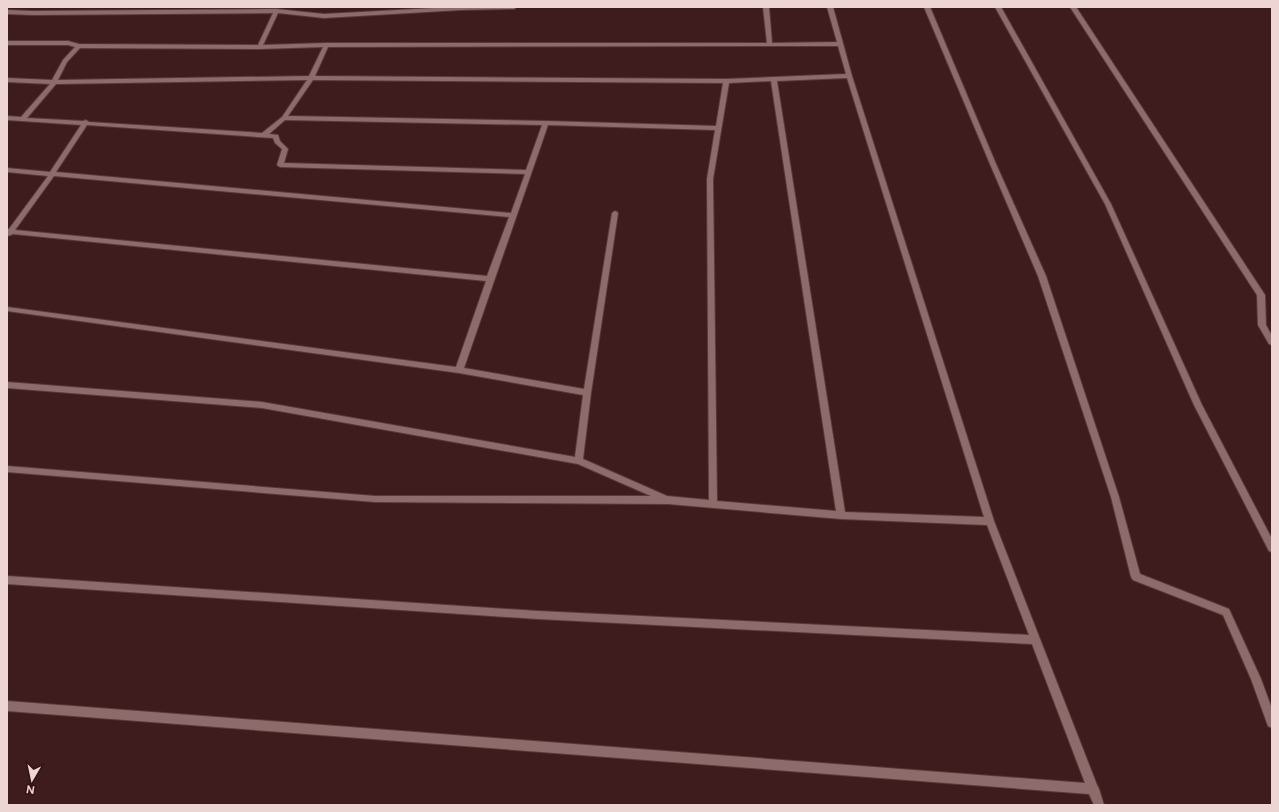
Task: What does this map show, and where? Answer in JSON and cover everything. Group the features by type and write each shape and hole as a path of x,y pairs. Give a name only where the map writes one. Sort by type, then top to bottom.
{"street":[{"path":"7,12 33,14 276,11 324,16 461,8 514,7"},
{"path":"766,7 770,45"},
{"path":"830,7 841,44 848,76 990,521 1099,805"},
{"path":"926,7 1042,276 1114,498 1136,577 1226,612 1256,679 1272,723"},
{"path":"998,7 1108,204 1198,405 1272,548"},
{"path":"1073,7 1261,295 1262,325 1272,342"},
{"path":"260,47 276,11"},
{"path":"7,43 68,43 79,46 260,47 841,44"},
{"path":"23,118 54,82 65,61 79,46"},
{"path":"264,135 284,118 311,78 326,46"},
{"path":"7,80 54,82 311,78 726,81 848,76"},
{"path":"774,79 841,515"},
{"path":"713,503 710,179 726,81"},
{"path":"7,118 86,122 276,136 277,142 284,149 280,165 528,172"},
{"path":"284,118 718,128"},
{"path":"8,233 52,174 86,122"},
{"path":"459,370 546,123"},
{"path":"7,170 514,215"},
{"path":"579,461 587,393 615,213"},
{"path":"8,233 490,279"},
{"path":"7,309 459,370 587,393"},
{"path":"7,385 262,405 579,461 668,500"},
{"path":"7,468 375,499 668,500 841,515 990,521"},
{"path":"7,580 538,615 1036,640"},
{"path":"7,706 1094,789"}]}
